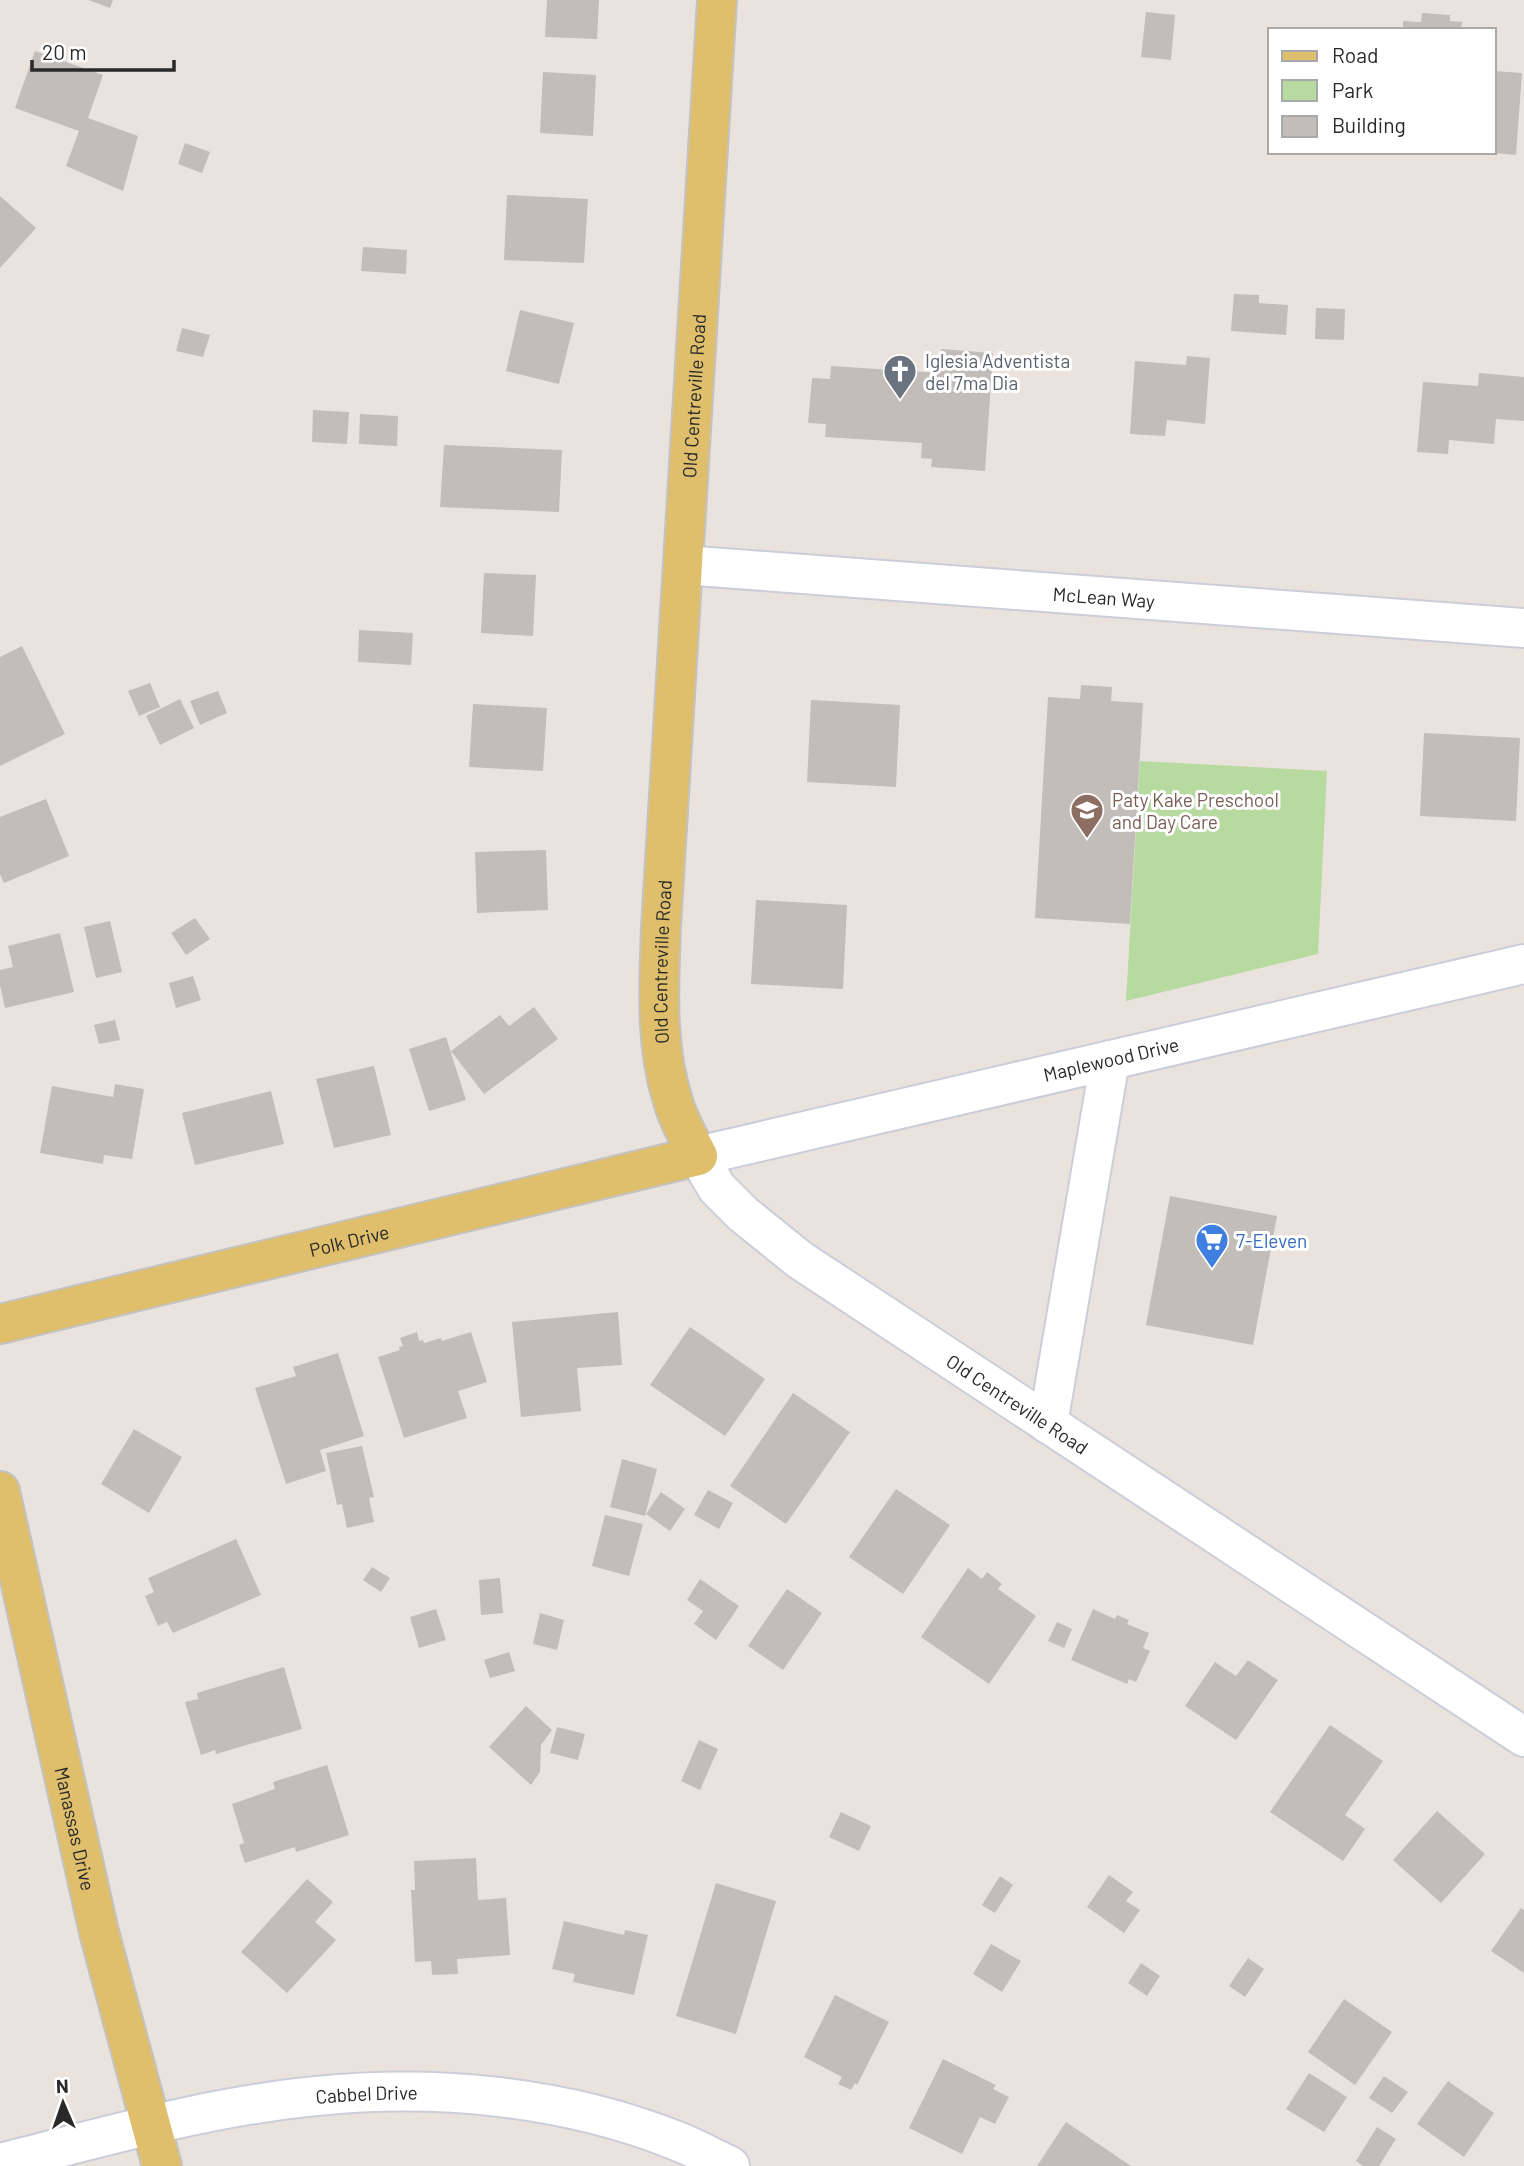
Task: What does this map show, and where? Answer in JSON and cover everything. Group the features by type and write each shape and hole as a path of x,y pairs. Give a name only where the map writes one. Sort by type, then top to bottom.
{"main road":[{"name":"Old Centreville Road","path":"698,1156 673,1103 661,1053 659,996 717,0"},
{"name":"Polk Drive","path":"0,1324 698,1156"},
{"name":"Manassas Drive","path":"0,1491 99,1932 162,2166"}],"street":[{"name":"McLean Way","path":"683,565 1524,628"},
{"name":"Maplewood Drive","path":"698,1156 1524,964"},
{"path":"1048,1424 1110,1060"},
{"name":"Old Centreville Road","path":"698,1156 718,1188 769,1237 800,1260 1524,1737"},
{"name":"Cabbel Drive","path":"0,2163 241,2107 317,2096 401,2092 489,2095 594,2114 677,2141 730,2166"}],"green space":[{"path":"1140,761 1327,771 1318,954 1126,1001"}],"building":[{"path":"88,0 113,0 110,8"},
{"path":"547,0 599,0 597,39 545,37"},
{"path":"1146,12 1175,15 1171,60 1141,57"},
{"path":"1422,13 1450,15 1450,21 1462,22 1461,28 1403,28 1403,21 1421,22"},
{"path":"35,51 103,75 88,118 138,136 123,191 66,166 79,131 15,108"},
{"path":"1496,71 1522,73 1516,155 1496,153"},
{"path":"543,72 596,75 593,136 540,133"},
{"path":"185,143 210,152 202,173 178,164"},
{"path":"507,195 588,199 584,263 504,260"},
{"path":"0,196 36,228 0,268"},
{"path":"363,247 407,250 406,274 361,271"},
{"path":"1234,294 1259,295 1259,303 1288,305 1286,335 1231,331"},
{"path":"1316,308 1345,309 1344,340 1315,339"},
{"path":"520,310 574,323 559,384 506,371"},
{"path":"182,328 210,335 203,357 176,351"},
{"name":"Iglesia Adventista del 7ma Dia","path":"941,349 993,353 985,471 931,467 932,459 921,458 922,443 825,437 826,424 808,423 812,378 830,379 831,366 940,373"},
{"path":"1187,356 1210,358 1205,424 1167,420 1165,436 1130,434 1135,361 1186,365"},
{"path":"1479,373 1524,377 1524,421 1496,419 1494,444 1449,440 1448,454 1417,452 1423,382 1478,386"},
{"path":"313,410 349,412 347,444 312,442"},
{"path":"360,414 398,416 397,446 359,444"},
{"path":"444,445 562,450 559,512 440,507"},
{"path":"484,573 536,575 533,636 481,633"},
{"path":"359,630 413,633 411,665 358,662"},
{"path":"22,646 65,734 0,766 0,657"},
{"path":"150,683 160,707 139,716 128,691"},
{"name":"Paty Kake Preschool and Day Care","path":"1081,685 1112,687 1111,701 1143,703 1130,924 1035,918 1048,697 1080,699"},
{"path":"218,691 227,713 200,725 190,701"},
{"path":"180,699 194,728 160,745 146,716"},
{"path":"811,700 900,705 896,787 807,782"},
{"path":"473,704 547,708 543,771 469,767"},
{"path":"1424,733 1520,738 1516,821 1420,816"},
{"path":"46,799 69,856 4,883 0,874 0,817"},
{"path":"546,850 548,910 477,913 475,852"},
{"path":"756,900 847,905 843,989 751,984"},
{"path":"195,918 210,939 186,955 171,933"},
{"path":"110,921 122,972 96,978 84,927"},
{"path":"60,933 74,992 5,1008 0,970 13,967 8,946"},
{"path":"193,976 201,1000 176,1008 169,983"},
{"path":"534,1007 558,1039 484,1094 451,1051 500,1015 509,1026"},
{"path":"115,1020 120,1040 99,1044 94,1025"},
{"path":"446,1037 466,1100 429,1111 409,1049"},
{"path":"374,1066 391,1135 334,1148 316,1079"},
{"path":"115,1084 144,1089 132,1159 104,1155 103,1164 40,1153 52,1086 113,1097"},
{"path":"271,1091 284,1144 195,1165 182,1113"},
{"name":"7-Eleven","path":"1170,1196 1277,1216 1253,1345 1146,1325"},
{"path":"618,1312 622,1365 577,1368 581,1411 521,1417 512,1322"},
{"path":"690,1327 765,1379 725,1436 650,1385"},
{"path":"417,1332 419,1341 423,1340 424,1343 441,1338 442,1341 471,1332 487,1382 458,1391 467,1418 404,1438 378,1357 400,1350 399,1347 403,1346 400,1338"},
{"path":"338,1353 364,1436 320,1450 326,1471 286,1484 255,1388 296,1376 293,1367"},
{"path":"793,1393 850,1432 786,1524 730,1486"},
{"path":"134,1429 182,1457 149,1513 101,1484"},
{"path":"362,1446 374,1497 369,1498 374,1522 347,1528 342,1504 337,1505 326,1453"},
{"path":"622,1459 657,1469 645,1516 610,1507"},
{"path":"896,1489 950,1525 903,1594 849,1557"},
{"path":"708,1490 733,1503 719,1529 694,1515"},
{"path":"661,1492 685,1509 670,1531 646,1514"},
{"path":"605,1515 643,1524 629,1576 592,1566"},
{"path":"236,1539 261,1595 173,1633 167,1622 158,1626 145,1596 154,1592 148,1578"},
{"path":"372,1567 390,1578 381,1592 363,1580"},
{"path":"968,1568 982,1579 987,1572 1002,1584 998,1589 1036,1616 989,1684 921,1637"},
{"path":"500,1578 503,1613 481,1615 479,1580"},
{"path":"700,1579 739,1606 716,1640 694,1624 703,1611 687,1600"},
{"path":"787,1589 822,1613 783,1670 748,1646"},
{"path":"436,1609 446,1640 419,1648 410,1617"},
{"path":"1093,1609 1115,1619 1117,1615 1129,1620 1127,1624 1149,1633 1143,1648 1150,1651 1136,1682 1129,1679 1127,1684 1071,1660"},
{"path":"540,1613 564,1620 557,1650 533,1644"},
{"path":"1057,1622 1072,1629 1064,1648 1048,1641"},
{"path":"509,1652 515,1671 490,1678 484,1660"},
{"path":"1248,1660 1278,1680 1236,1740 1185,1706 1215,1662 1236,1676"},
{"path":"284,1667 302,1729 216,1754 215,1750 201,1755 185,1702 198,1699 197,1693"},
{"path":"526,1706 552,1730 541,1745 540,1772 531,1785 489,1747"},
{"path":"1330,1725 1383,1761 1345,1815 1365,1829 1343,1861 1270,1812"},
{"path":"557,1727 585,1734 578,1760 550,1753"},
{"path":"699,1740 718,1749 700,1790 681,1781"},
{"path":"327,1765 349,1835 296,1852 295,1847 245,1863 239,1845 244,1843 232,1804 275,1789 273,1782"},
{"path":"1437,1811 1485,1854 1441,1903 1393,1860"},
{"path":"841,1812 871,1826 859,1851 829,1837"},
{"path":"476,1858 478,1900 506,1898 510,1955 457,1959 458,1974 432,1975 431,1961 415,1962 411,1890 415,1890 414,1861"},
{"path":"1109,1875 1133,1892 1126,1901 1140,1910 1124,1933 1087,1907"},
{"path":"1000,1876 1013,1885 995,1913 982,1905"},
{"path":"307,1879 333,1902 315,1922 336,1940 287,1993 241,1952"},
{"path":"716,1883 776,1901 736,2034 676,2016"},
{"path":"1521,1908 1524,1910 1524,1973 1491,1951"},
{"path":"564,1921 624,1935 625,1930 648,1935 634,1995 573,1982 575,1974 552,1969"},
{"path":"991,1944 1021,1961 1002,1992 973,1974"},
{"path":"1248,1958 1264,1969 1245,1997 1229,1986"},
{"path":"1141,1963 1160,1976 1147,1996 1128,1983"},
{"path":"835,1995 889,2022 857,2085 855,2083 851,2090 838,2084 842,2077 804,2057"},
{"path":"1344,1999 1392,2032 1355,2085 1308,2052"},
{"path":"943,2059 996,2085 993,2089 1009,2097 995,2124 980,2117 962,2154 909,2128"},
{"path":"1309,2073 1347,2097 1324,2132 1286,2109"},
{"path":"1384,2076 1408,2092 1392,2113 1369,2098"},
{"path":"1448,2081 1494,2113 1464,2157 1417,2124"},
{"path":"1066,2122 1131,2166 1037,2166"},
{"path":"1377,2127 1396,2139 1379,2166 1363,2166 1356,2161"}],"place":[{"name":"Iglesia Adventista del 7ma Dia","path":"900,401"},
{"name":"Paty Kake Preschool and Day Care","path":"1087,840"},
{"name":"7-Eleven","path":"1212,1270"}]}
